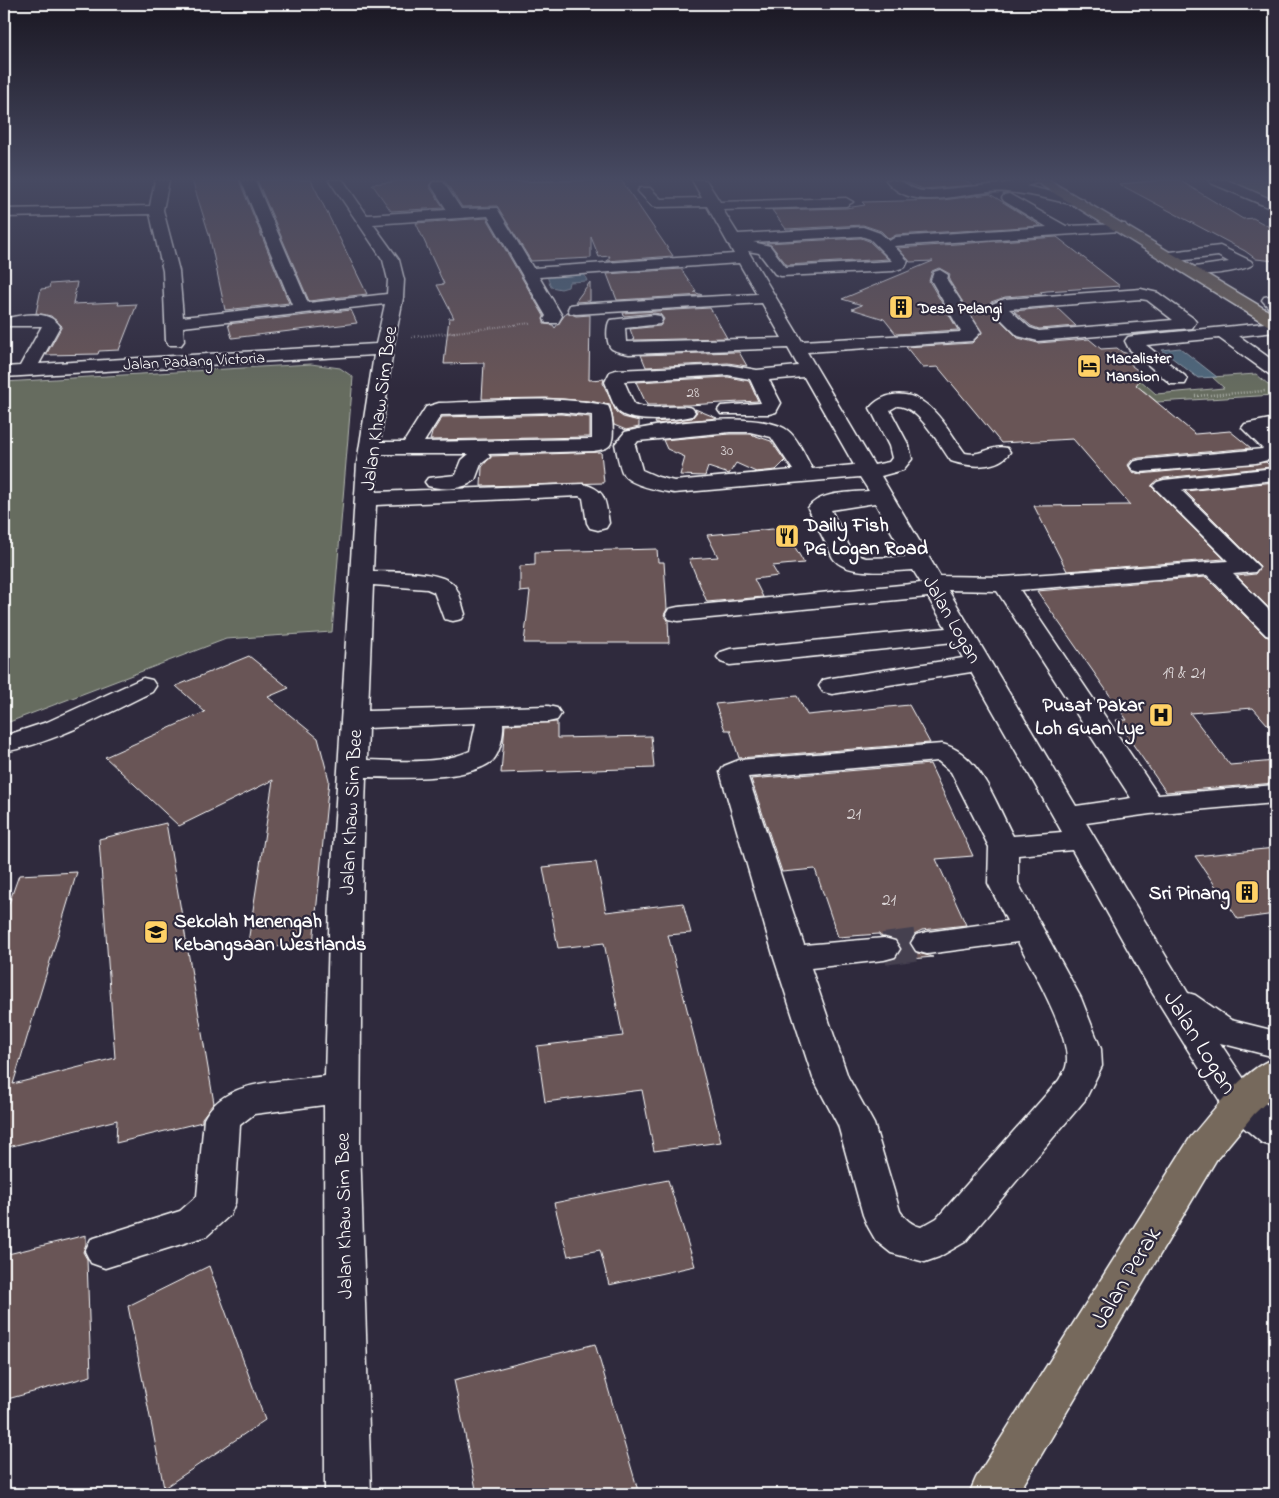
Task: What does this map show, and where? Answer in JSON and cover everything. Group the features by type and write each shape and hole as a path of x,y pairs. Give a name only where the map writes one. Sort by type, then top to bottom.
{"main road":[{"path":"1158,250 1271,316"},
{"name":"Jalan Perak","path":"992,1494 1203,1149 1241,1104 1275,1072"}],"street":[{"path":"166,250 171,271 175,323 175,362"},
{"path":"277,250 302,308"},
{"name":"Jalan Khaw Sim Bee","path":"348,1494 341,1154 346,899 369,448 385,345 395,298 396,280 391,260 384,250"},
{"path":"515,250 554,316 552,319"},
{"path":"528,273 694,262 733,250"},
{"name":"Jalan Logan","path":"740,250 1162,980 1241,1104 1275,1132"},
{"path":"767,250 780,271 789,272 893,266 899,264 900,261 889,250"},
{"path":"1170,257 1224,252 1245,264 1194,271"},
{"path":"1198,253 1224,268"},
{"path":"694,262 711,288"},
{"path":"654,320 616,324 618,345 629,349 795,345 966,336 972,332 940,280 940,275"},
{"path":"576,309 711,288 768,298"},
{"path":"1187,322 1152,296 1141,294 1005,304 998,308 1024,332 1038,336 1271,316"},
{"path":"175,323 395,298"},
{"path":"1271,316 1270,300 1275,300"},
{"path":"1178,380 1134,345 1134,342 1225,334 1271,316"},
{"path":"14,322 42,320 51,326 27,370"},
{"path":"1225,334 1275,370"},
{"name":"Jalan Padang Victoria","path":"4,372 175,362 385,345"},
{"path":"756,374 772,403 769,408 649,414 634,412 626,408 614,382 616,376 627,374 728,370 756,374 810,371"},
{"path":"806,475 779,434 757,426 651,433 632,436 625,444 633,473 651,482 674,486 868,472 896,466 902,459 899,446 880,408 886,403 899,400 922,407 958,457 976,460 991,457 1000,452"},
{"path":"369,448 410,448 594,446 602,442 601,410 561,406 439,409 433,411 410,448"},
{"path":"1140,466 1256,457 1275,450 1252,428 1275,424"},
{"path":"366,491 461,481 468,476 472,460 480,457"},
{"path":"883,496 830,502 819,508 844,558 864,565 930,578 1004,584 1247,567 1164,486 1275,474"},
{"path":"366,491 583,490 592,495 598,523"},
{"path":"1213,568 1275,630"},
{"path":"361,577 432,582 444,588 452,614"},
{"path":"678,614 930,578"},
{"path":"1004,584 1150,805"},
{"path":"730,657 962,634"},
{"path":"832,686 979,663"},
{"path":"4,744 20,741 51,729 143,686"},
{"path":"355,720 548,714"},
{"path":"352,769 454,767 471,762 482,756 490,729 489,715"},
{"path":"942,752 952,757 963,768 1004,847 1003,882 1064,998 1084,1049 1081,1076 1072,1090 951,1230 925,1246 905,1242 890,1229 882,1215 856,1124 831,1078 790,958 734,772 739,769 942,752"},
{"path":"1004,847 1150,805 1275,794"},
{"path":"927,943 1028,929"},
{"path":"790,958 884,949"},
{"name":"Jalan Logan","path":"1162,980 1185,1006 1221,1030 1275,1044"},
{"path":"105,1251 193,1224 216,1203 222,1119 245,1101 342,1088"}],"path":[{"path":"385,345 552,319"},
{"path":"1190,396 1275,390"}],"green space":[{"path":"311,364 340,368 353,377 332,632 226,639 4,724 4,382"},
{"path":"1256,374 1275,390 1275,395 1157,402 1144,391 1127,392 1138,378 1156,394 1224,388 1212,377"}],"water":[{"path":"584,273 587,281 569,282 568,287 561,289 551,287 547,276"},
{"path":"1180,348 1217,377 1198,378 1162,350"}],"building":[{"path":"212,250 267,250 289,303 225,310"},
{"path":"287,250 345,250 367,294 309,301"},
{"path":"428,250 506,250 544,316 544,324 553,325 555,328 567,312 576,316 590,315 589,380 604,379 603,383 616,412 623,417 639,421 639,427 626,430 614,425 610,405 589,401 546,398 482,399 484,363 444,364 449,318 454,318 437,285 444,284"},
{"path":"524,250 591,250 591,258 531,261"},
{"path":"596,250 669,250 673,256 607,261 610,256 599,257"},
{"path":"775,250 878,250 888,259 787,265"},
{"path":"900,250 1074,250 1120,286 1047,291 1040,292 1042,294 1005,297 991,302 989,309 1018,338 1038,343 1089,339 1101,349 1117,348 1122,352 1132,355 1132,366 1144,375 1136,385 1195,434 1230,431 1251,448 1139,458 1132,460 1128,465 1132,472 1140,474 1266,462 1271,467 1164,478 1152,485 1224,559 1067,571 1034,506 1130,505 1073,439 1001,443 938,367 923,368 906,347 972,343 982,333 949,280 950,274 939,268 932,271 929,281 958,330 896,334 884,319 852,309 862,305 842,299 933,261 910,262"},
{"path":"1243,250 1275,250 1275,261 1256,259"},
{"path":"681,269 696,291 694,292 702,295 617,300 607,274"},
{"path":"77,282 73,304 119,302 118,305 137,304 119,350 99,351 98,354 46,355 62,326 51,316 36,313 41,289 49,288 50,284"},
{"path":"590,282 590,301 575,302"},
{"path":"1056,307 1076,326 1039,329 1031,326 1014,311"},
{"path":"710,308 727,338 634,340 630,329 660,326 664,319 660,314 654,313 624,316 623,313"},
{"path":"351,310 357,323 232,338 228,324"},
{"path":"739,352 747,366 728,363 646,367 641,355"},
{"path":"728,377 749,381 758,401 647,405 636,382"},
{"path":"695,409 717,418 656,424 655,422 692,418 697,412"},
{"path":"561,414 590,417 590,437 430,440 442,417"},
{"path":"750,434 771,441 785,461 776,470 756,472 736,463 729,474 708,467 705,476 680,475 685,457 667,449 663,440"},
{"path":"601,452 604,483 481,486 482,467 491,456"},
{"path":"1275,482 1275,614 1237,576 1255,574 1260,566 1185,491"},
{"path":"784,528 804,563 772,566 778,576 754,579 763,597 707,602 689,559 718,557 707,535"},
{"path":"657,549 658,562 664,562 667,609 664,615 668,620 669,643 524,643 530,591 520,592 520,566 535,565 535,552"},
{"path":"1206,577 1265,636 1275,639 1275,733 1253,708 1190,713 1230,765 1275,761 1275,783 1166,792 1116,720 1127,720 1037,591"},
{"path":"249,656 289,688 268,697 318,738 329,780 313,944 247,949 273,780 179,826 105,757 205,712 176,686"},
{"path":"797,696 807,715 909,705 930,743 739,758 730,730 725,730 715,704"},
{"path":"557,722 557,738 651,736 654,768 501,773 505,725"},
{"path":"930,764 973,856 936,859 966,925 922,930 914,934 909,942 914,952 933,957 889,961 897,958 902,950 895,939 880,936 879,934 838,937 815,869 782,872 751,779"},
{"path":"166,823 214,1103 202,1118 202,1122 116,1143 117,1120 4,1148 4,917 19,875 77,872 13,1084 115,1058 99,839"},
{"name":"Sri Pinang","path":"1275,848 1275,914 1238,919 1195,856"},
{"path":"596,862 606,912 683,903 691,933 668,935 721,1142 654,1151 642,1090 545,1102 537,1046 623,1036 604,943 558,948 543,867"},
{"path":"668,1180 695,1266 609,1285 600,1250 568,1256 554,1203"},
{"path":"86,1235 86,1244 83,1252 87,1259 91,1376 4,1400 4,1255"},
{"path":"209,1266 265,1420 164,1488 128,1306"},
{"path":"595,1344 639,1494 477,1494 454,1380"}],"tunnel":[{"path":"884,949 927,943"}],"place":[{"name":"Desa Pelangi","path":"901,307"},
{"name":"Macalister Mansion","path":"1089,366"},
{"name":"Daily Fish PG Logan Road","path":"787,536"},
{"name":"Pusat Pakar Loh Guan Lye","path":"1161,715"},
{"name":"Sri Pinang","path":"1247,892"},
{"name":"Sekolah Menengah Kebangsaan Westlands","path":"156,932"}]}
